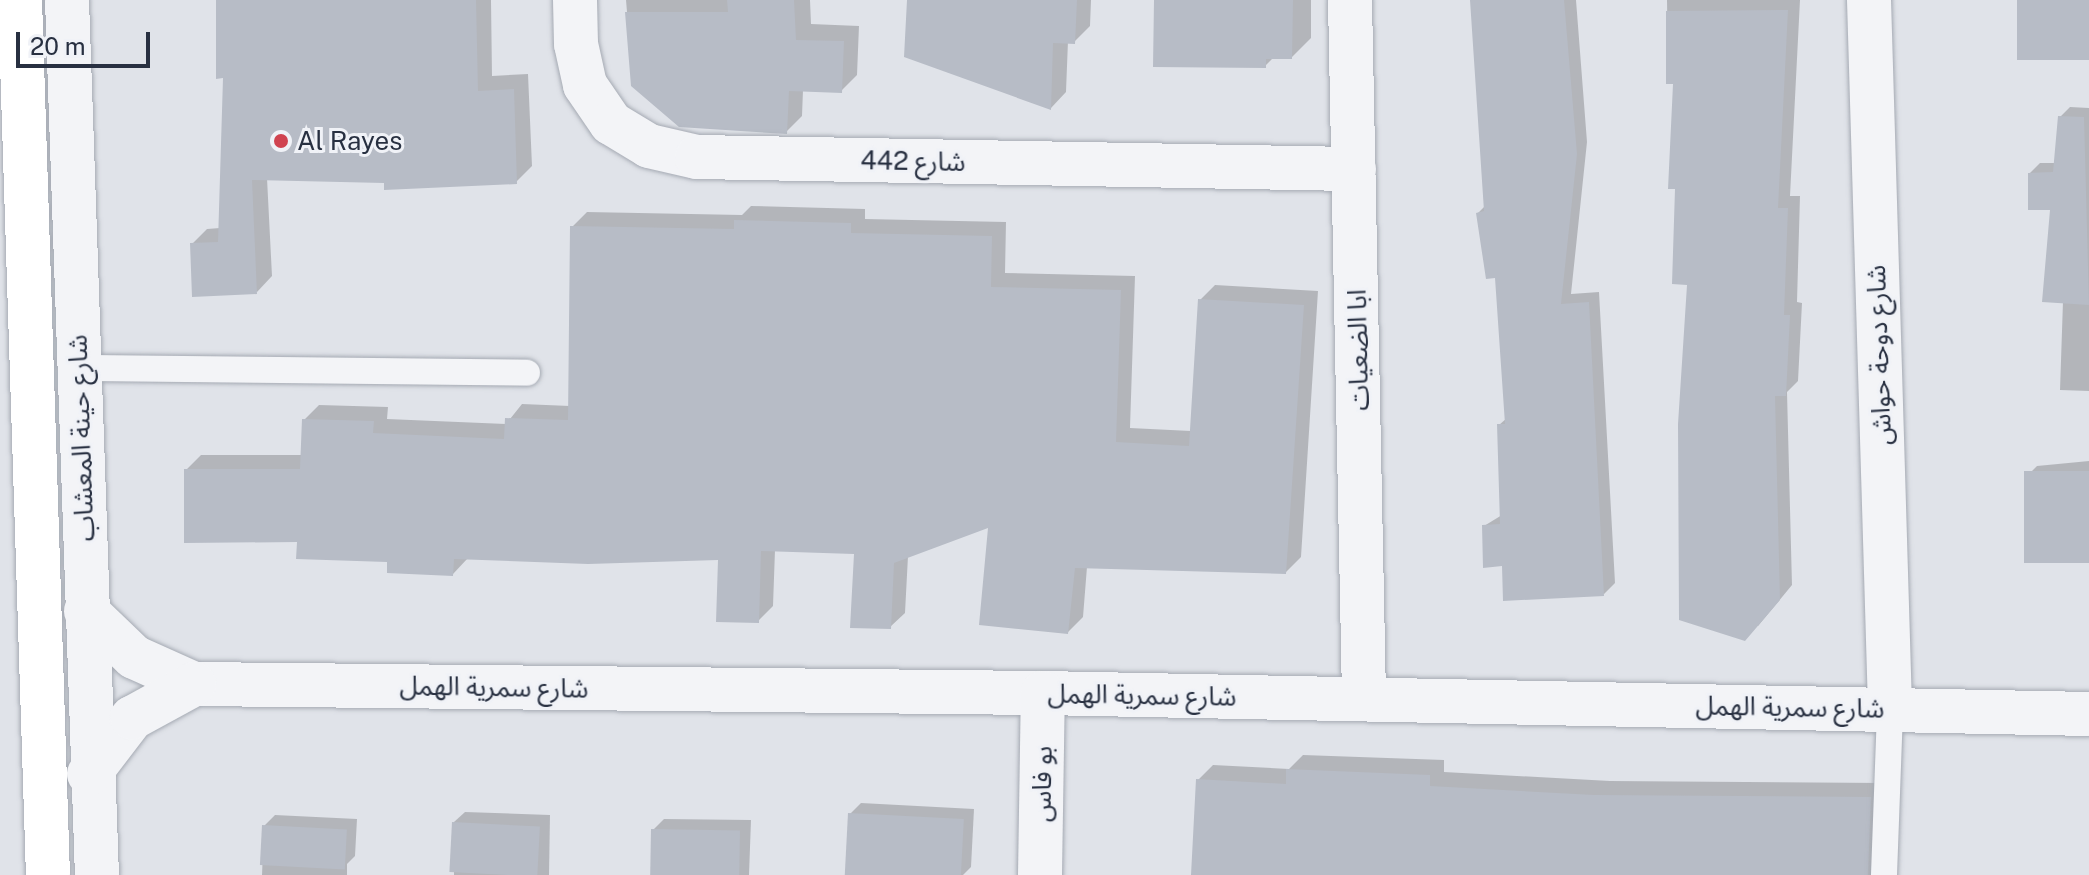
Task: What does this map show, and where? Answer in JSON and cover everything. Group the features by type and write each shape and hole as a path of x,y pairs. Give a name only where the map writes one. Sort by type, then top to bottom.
{"street":[{"name":"شارع حينة المعشاب","path":"20,0 48,875"},
{"name":"شارع حينة المعشاب","path":"67,0 89,774 97,875"},
{"name":"شارع 442","path":"575,0 576,44 585,85 611,123 649,146 697,157 1354,169"},
{"name":"ابا الضعيات","path":"1350,0 1364,699"},
{"name":"شارع دوحة حواش","path":"1869,0 1890,709"},
{"name":"شارع سمرية الهمل","path":"86,611 134,657 194,684 1043,693 2089,714"},
{"name":"شارع سمرية الهمل","path":"89,774 132,718 194,684"},
{"name":"بو فاس","path":"1040,875 1043,693"}],"lane":[{"path":"79,368 527,373"},
{"path":"1884,875 1890,709"}],"building":[{"path":"216,0 476,0 478,91 514,89 517,184 384,190 384,183 252,180 257,294 192,297 190,243 218,242 223,78 216,79"},
{"path":"727,0 794,0 796,40 844,41 842,93 789,91 787,134 679,127 631,86 625,12 728,12"},
{"path":"907,0 1077,0 1075,44 1053,43 1051,110 904,57"},
{"path":"1154,0 1293,0 1292,59 1266,59 1266,68 1153,67"},
{"path":"1470,0 1564,0 1577,154 1561,304 1589,302 1604,596 1503,601 1502,566 1483,568 1482,525 1500,524 1497,424 1505,424 1495,278 1486,279 1476,213 1484,211"},
{"path":"2017,0 2089,0 2089,60 2017,60"},
{"path":"1788,10 1778,208 1788,208 1784,315 1790,315 1786,396 1775,396 1780,600 1745,641 1679,620 1678,424 1687,285 1672,284 1675,189 1668,189 1673,84 1666,84 1666,11"},
{"path":"2058,116 2084,117 2089,305 2042,302 2050,210 2028,210 2028,173 2053,172"},
{"path":"734,220 851,223 851,233 992,236 991,287 1121,290 1116,442 1189,446 1198,299 1304,305 1286,574 1075,568 1068,634 979,625 988,528 894,563 891,629 850,628 854,554 761,551 759,623 716,622 718,560 588,564 454,559 453,576 387,573 387,562 296,559 297,542 184,543 184,469 300,469 302,419 374,421 373,433 504,439 505,418 568,420 570,226 734,229"},
{"path":"2024,471 2089,471 2089,563 2024,563"},
{"path":"1286,769 1430,775 1430,786 1594,795 1871,797 1868,875 1191,875 1196,779 1286,784"},
{"path":"848,813 964,819 961,875 845,875"},
{"path":"452,822 540,827 537,875 449,872"},
{"path":"262,825 347,829 345,869 260,865"},
{"path":"651,829 740,831 739,875 650,875"}],"place":[{"name":"Al Rayes","path":"281,141"}]}
